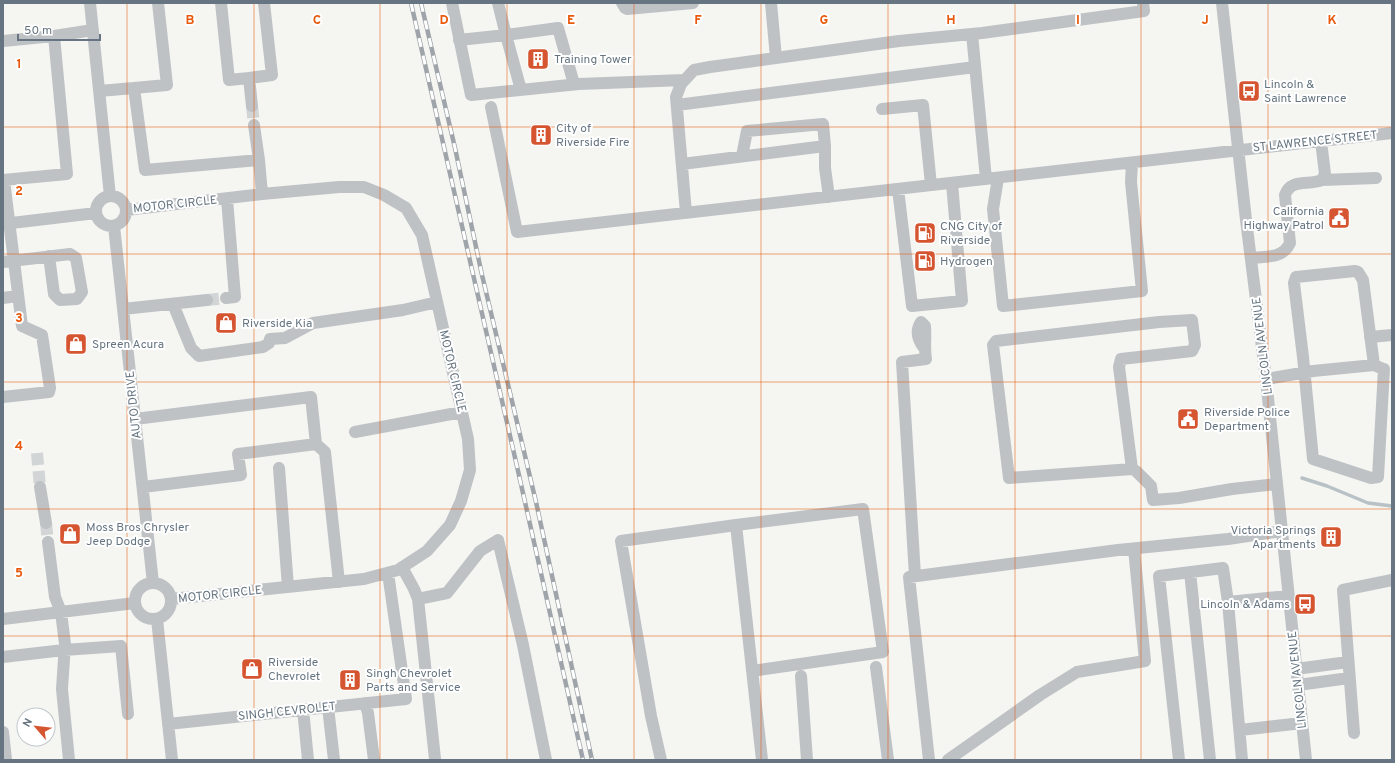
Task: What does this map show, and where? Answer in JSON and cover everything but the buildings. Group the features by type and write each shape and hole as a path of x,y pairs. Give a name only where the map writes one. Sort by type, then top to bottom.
{"street":[{"path":"90,3 110,196"},
{"path":"100,91 167,85 158,3"},
{"path":"221,3 229,80 272,75 264,3"},
{"path":"452,3 471,95 574,84 684,80"},
{"path":"498,3 521,90"},
{"path":"622,3 627,9 693,3"},
{"path":"771,3 776,58"},
{"path":"686,213 676,97 681,84 694,70 899,41 972,34 1144,11 1143,3"},
{"name":"LINCOLN AVENUE","path":"1222,3 1266,379 1306,760"},
{"path":"459,40 558,28 574,84"},
{"path":"3,41 54,36 93,30"},
{"path":"972,34 986,179"},
{"path":"3,397 49,392 50,388 42,335 22,326 17,296 8,261 3,180 67,174 54,36"},
{"path":"677,105 975,67"},
{"path":"249,78 252,106"},
{"path":"134,88 144,170 259,160"},
{"path":"882,109 923,105 931,185"},
{"name":"ST LAWRENCE STREET","path":"491,107 517,232 1132,163 1392,132"},
{"path":"742,156 747,131 823,124 825,168 829,197"},
{"path":"254,125 262,194"},
{"path":"1321,141 1325,174 1322,180"},
{"path":"682,164 825,146"},
{"path":"998,178 993,209 1003,306 1142,292 1131,182 1132,163"},
{"path":"1251,258 1280,254 1286,251 1290,243 1285,195 1287,189 1292,185 1316,183 1322,180 1376,178"},
{"path":"898,189 912,306 919,306 962,301 952,183"},
{"name":"MOTOR CIRCLE","path":"126,210 262,194 364,186 384,195 406,208 422,235 468,439 470,470 461,501 450,524 427,551 402,568 364,579 171,598"},
{"path":"110,196 119,198 123,201 126,210 125,218 122,222 114,226 106,226 102,224 96,213 99,201 102,198 110,196"},
{"path":"226,298 235,297 227,199"},
{"path":"6,224 96,213"},
{"name":"AUTO DRIVE","path":"114,226 153,583"},
{"path":"8,261 49,256"},
{"path":"1355,271 1358,272 1363,280 1370,338 1383,367 1378,477 1372,478 1313,459 1294,283 1296,277 1355,271"},
{"path":"3,298 17,296"},
{"path":"123,309 207,300"},
{"path":"173,304 191,348 199,356 263,347 269,343 270,339 285,338 313,323 403,310 437,302"},
{"path":"915,576 902,362 926,359 924,348 926,341 925,326 921,322 919,306"},
{"path":"1132,469 1119,367 1121,359 1192,351 1194,345 1192,320 1151,323 996,341 993,346 1009,478 1132,469 1151,486 1153,500 1179,498 1232,488 1277,484"},
{"path":"1370,338 1392,335"},
{"path":"1266,379 1304,373 1383,367"},
{"path":"135,419 311,398 316,444 325,452 339,582"},
{"path":"355,432 462,412"},
{"path":"143,487 241,475 238,454 316,444"},
{"path":"279,468 288,587"},
{"path":"40,487 46,523"},
{"path":"661,760 651,716 621,541 864,509 882,652 752,671"},
{"path":"736,525 762,760"},
{"path":"929,760 909,577 1228,539 1282,531"},
{"path":"418,599 447,593 480,551 498,540 523,645 546,760"},
{"path":"48,542 55,597 62,612 64,650 62,689 69,760"},
{"path":"948,760 1040,695 1077,672 1145,661 1134,549"},
{"path":"402,568 418,599 435,760"},
{"path":"1179,760 1158,576 1223,568 1228,602 1242,760"},
{"path":"1190,572 1210,760"},
{"name":"SINGH CEVROLET","path":"168,724 406,699 388,573"},
{"path":"1354,732 1343,590 1392,580"},
{"path":"153,583 167,589 171,598 170,610 162,617 157,619 150,619 140,614 136,608 135,603 138,592 142,587 153,583"},
{"path":"1228,602 1288,596"},
{"path":"3,619 135,603"},
{"path":"157,619 172,760"},
{"path":"3,657 64,650 121,646 128,714"},
{"path":"1296,669 1348,662"},
{"path":"876,667 888,760"},
{"path":"801,676 807,760"},
{"path":"1298,685 1349,678"},
{"path":"365,703 368,712 374,760"},
{"path":"328,706 334,760"},
{"path":"303,709 308,760"},
{"path":"1240,730 1302,723"},
{"path":"3,732 6,760"}],"waterway":[{"path":"1302,478 1327,486 1368,503 1392,506"}],"tunnel":[{"path":"252,106 254,125"},
{"path":"207,300 226,298"},
{"path":"37,453 40,487"},
{"path":"46,523 48,542"}],"railway":[{"path":"411,3 583,760"},
{"path":"421,3 455,148 482,275 536,502 592,760"}],"place":[{"name":"Training Tower","path":"538,59"},
{"name":"Lincoln & Saint Lawrence","path":"1249,91"},
{"name":"City of Riverside Fire","path":"541,135"},
{"name":"California Highway Patrol","path":"1339,218"},
{"name":"CNG City of Riverside","path":"925,233"},
{"name":"Hydrogen","path":"925,261"},
{"name":"Riverside Kia","path":"226,323"},
{"name":"Spreen Acura","path":"76,344"},
{"name":"Riverside Police Department","path":"1188,419"},
{"name":"Moss Bros Chrysler Jeep Dodge","path":"70,534"},
{"name":"Victoria Springs Apartments","path":"1331,537"},
{"name":"Lincoln & Adams","path":"1305,604"},
{"name":"Riverside Chevrolet","path":"252,669"},
{"name":"Singh Chevrolet Parts and Service","path":"350,680"}]}
